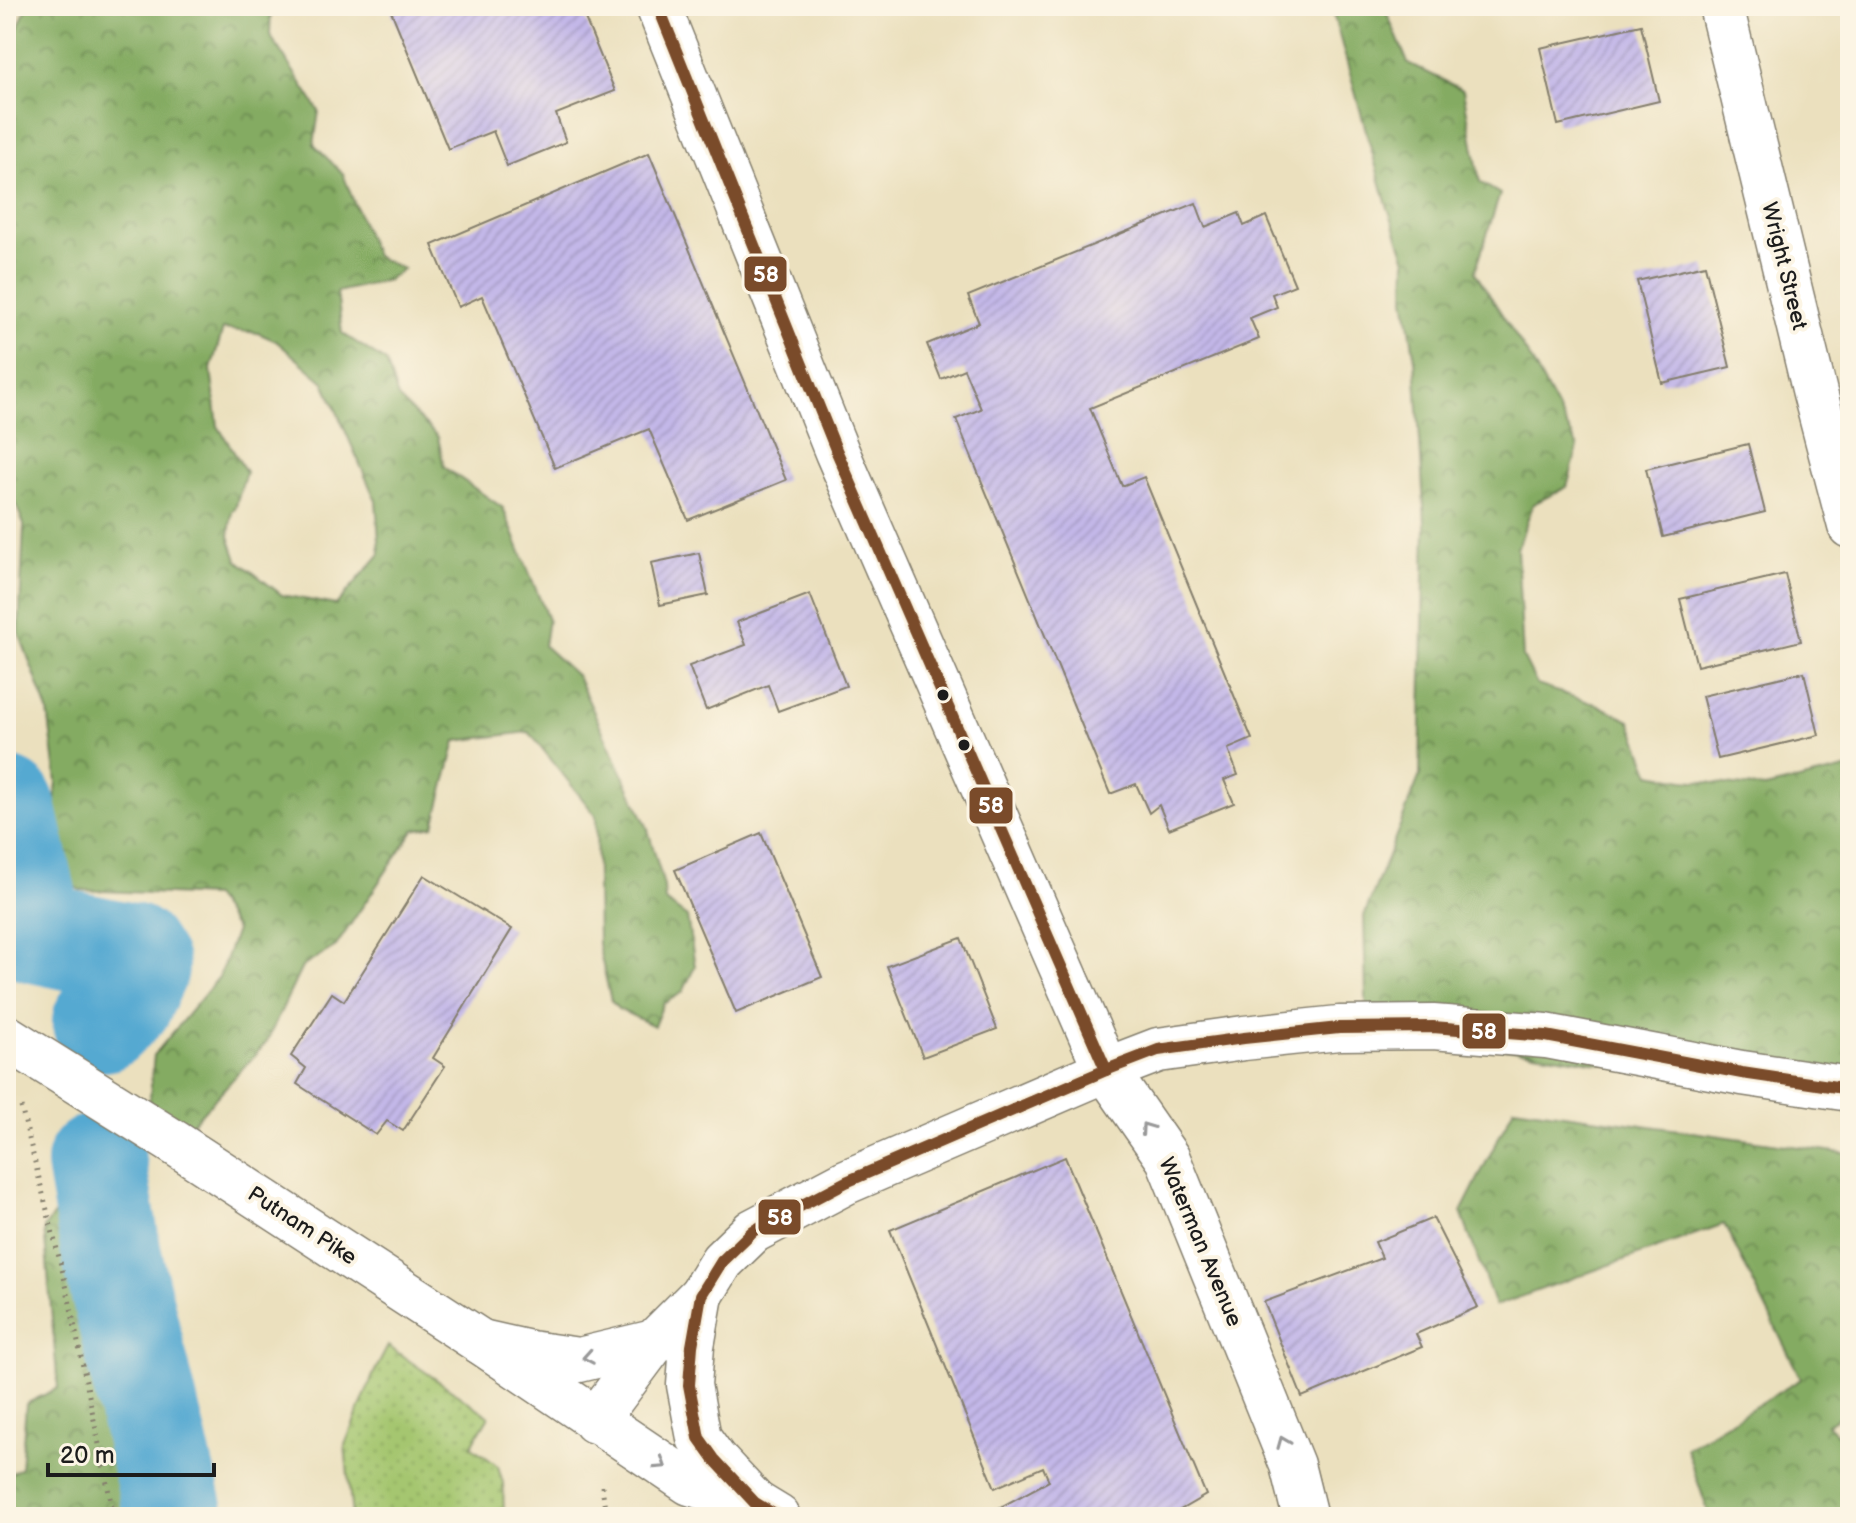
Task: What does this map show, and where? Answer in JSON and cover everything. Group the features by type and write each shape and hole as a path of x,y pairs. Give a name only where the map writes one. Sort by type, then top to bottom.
{"main road":[{"name":"Waterman Avenue","path":"658,6 837,452 1106,1070 1168,1159 1292,1465 1305,1517"},
{"name":"Wright Street","path":"1721,6 1833,388 1850,526"},
{"path":"595,1421 654,1342 701,1295 722,1261 753,1231 846,1182 1158,1050 1339,1028 1433,1027 1546,1036 1742,1073 1850,1089"},
{"name":"Putnam Pike","path":"6,1037 481,1342 690,1483 767,1510"},
{"path":"701,1295 689,1385 699,1438 714,1459 767,1510"},
{"path":"481,1342 579,1360 654,1342"}],"path":[{"path":"17,1093 67,1289 114,1517"},
{"path":"593,1476 602,1487 606,1517"}],"green space":[{"path":"27,6 271,6 270,35 319,111 314,145 343,174 375,256 403,269 388,280 337,292 342,333 386,362 398,398 438,437 444,467 503,508 548,619 544,646 577,676 647,826 664,886 665,901 687,917 695,966 683,992 663,1004 654,1026 618,1009 611,1001 598,944 596,816 529,732 456,741 434,826 414,830 336,946 302,967 266,1043 179,1138 148,1116 154,1055 219,977 236,930 213,896 80,890 47,870 57,782 48,711 19,633 24,525 6,479 6,57","holes":["223,329 258,333 276,341 324,382 376,501 380,554 336,605 282,595 237,560 229,536 232,511 246,472 218,426 211,369"]},
{"path":"1331,6 1384,6 1408,63 1463,90 1480,182 1500,194 1475,272 1533,363 1578,447 1567,487 1533,504 1517,549 1523,657 1537,685 1598,705 1630,721 1651,774 1765,788 1850,768 1850,1102 1477,1044 1367,1036 1364,916 1420,775 1425,524 1415,360 1405,298 1406,260 1386,202"},
{"path":"1514,1107 1850,1154 1850,1411 1827,1424 1850,1446 1850,1517 1710,1517 1686,1448 1801,1379 1724,1224 1495,1306 1461,1212"},
{"path":"100,1157 117,1292 131,1356 156,1517 14,1517 6,1497 6,1476 21,1468 26,1404 58,1388 44,1228"},
{"path":"388,1346 489,1416 471,1446 498,1466 503,1483 504,1517 352,1517 345,1445"}],"building":[{"path":"389,6 580,6 615,91 556,114 566,142 507,166 493,131 448,149"},
{"path":"1641,25 1659,101 1558,125 1540,48"},
{"path":"649,153 786,480 688,520 649,429 555,468 482,296 458,307 432,245"},
{"path":"1196,203 1205,227 1239,213 1244,226 1266,216 1295,285 1272,294 1277,307 1250,318 1259,339 1090,408 1122,486 1144,477 1252,739 1228,749 1238,775 1224,780 1234,803 1169,829 1159,805 1149,813 1136,784 1110,794 956,419 981,409 964,369 941,379 927,344 979,323 968,296"},
{"path":"1705,265 1730,367 1662,383 1637,281"},
{"path":"1748,444 1765,512 1663,537 1646,469"},
{"path":"699,553 708,595 660,605 651,563"},
{"path":"1785,574 1801,641 1697,666 1680,599"},
{"path":"810,594 846,686 778,711 768,685 706,710 689,666 746,645 737,622"},
{"path":"1804,672 1819,735 1718,759 1702,696"},
{"path":"761,833 822,977 736,1013 675,870"},
{"path":"424,875 512,929 433,1058 445,1066 403,1131 387,1121 376,1135 297,1084 306,1068 291,1056 332,993 344,1001"},
{"path":"961,938 997,1029 923,1057 887,966"},
{"path":"1065,1157 1206,1495 1168,1517 982,1517 1049,1481 1043,1467 995,1488 890,1230"},
{"path":"1433,1218 1478,1307 1416,1334 1422,1347 1302,1397 1264,1302 1382,1258 1375,1242"}],"waterway":[{"path":"6,807 35,933 130,953 139,967 124,1000 102,1022"},
{"path":"96,1163 112,1256 175,1517"}],"transit line":[{"name":"58","path":"658,6 837,452 1106,1070"},
{"name":"58","path":"778,1517 755,1503 699,1438 689,1385 692,1346 701,1295 722,1261 753,1231 846,1182 1106,1070 1158,1050 1244,1038 1339,1028 1433,1027 1546,1036 1742,1073 1850,1089"}]}
